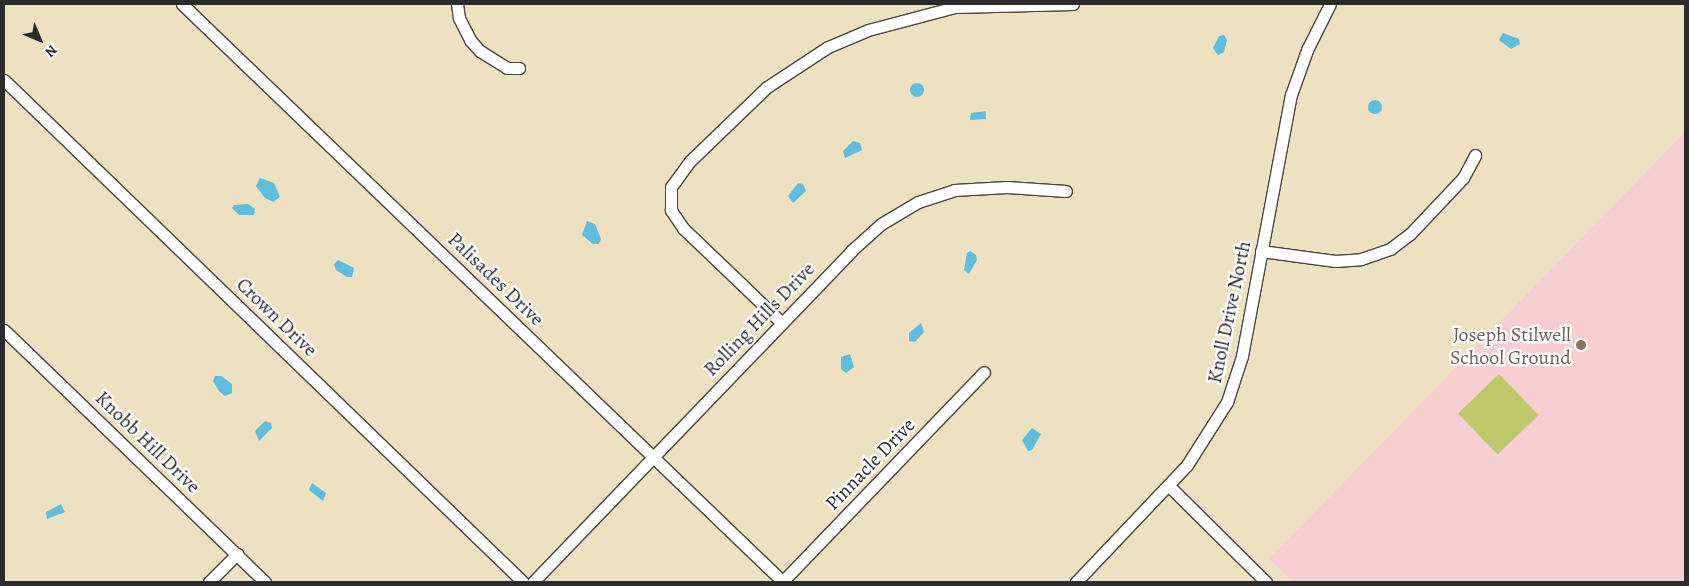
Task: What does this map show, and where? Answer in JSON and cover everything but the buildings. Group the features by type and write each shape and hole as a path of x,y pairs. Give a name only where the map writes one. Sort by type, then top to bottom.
{"street":[{"path":"457,4 459,18 480,51 507,68 520,68"},
{"path":"782,323 683,228 672,210 671,186 690,161 767,87 828,47 868,30 955,7 1073,4"},
{"name":"Knoll Drive North","path":"1076,582 1168,485 1207,437 1227,402 1242,356 1291,95 1330,4"},
{"name":"Palisades Drive","path":"188,6 783,582"},
{"name":"Crown Drive","path":"4,80 523,582"},
{"path":"1261,251 1335,261 1361,260 1390,249 1410,234 1463,178 1476,155"},
{"name":"Rolling Hills Drive","path":"533,582 782,323 881,224 918,202 954,190 984,187 1066,191"},
{"name":"Knobb Hill Drive","path":"4,330 265,582"},
{"name":"Pinnacle Drive","path":"783,582 984,372"},
{"path":"1168,485 1266,582"},
{"path":"209,582 237,554"}],"shaded area":[{"name":"Joseph Stilwell School Ground","path":"1685,132 1685,582 1293,582 1269,559"}],"green space":[{"path":"1499,374 1539,415 1498,455 1458,414"}],"water":[{"path":"1503,33 1519,39 1520,44 1511,49 1499,40"},
{"path":"1224,35 1227,40 1224,52 1218,55 1213,48 1219,36"},
{"path":"914,83 920,83 924,90 920,97 914,97 910,93 910,87"},
{"path":"1372,100 1378,100 1382,107 1378,114 1372,114 1368,110 1368,104"},
{"path":"986,111 986,119 970,120 971,113"},
{"path":"853,141 860,143 862,150 845,158 843,151"},
{"path":"260,178 274,183 280,197 273,202 265,198 256,186"},
{"path":"798,183 803,184 806,191 793,203 788,196"},
{"path":"248,204 255,209 254,215 239,215 232,208 234,205"},
{"path":"587,221 595,224 601,239 599,244 593,244 582,235"},
{"path":"970,251 976,255 977,260 969,274 964,270 967,253"},
{"path":"338,260 354,268 352,277 347,277 336,270 334,264"},
{"path":"921,323 924,332 915,342 909,341 909,333"},
{"path":"850,354 854,367 846,373 841,369 841,357"},
{"path":"215,376 221,376 232,384 232,393 225,396 219,391 213,381"},
{"path":"265,421 271,423 272,428 259,441 255,431"},
{"path":"1032,428 1041,434 1032,450 1028,451 1022,440"},
{"path":"312,483 326,493 323,501 309,490"},
{"path":"61,504 65,512 47,519 46,512"}],"place":[{"name":"Joseph Stilwell School Ground","path":"1581,345"}]}
